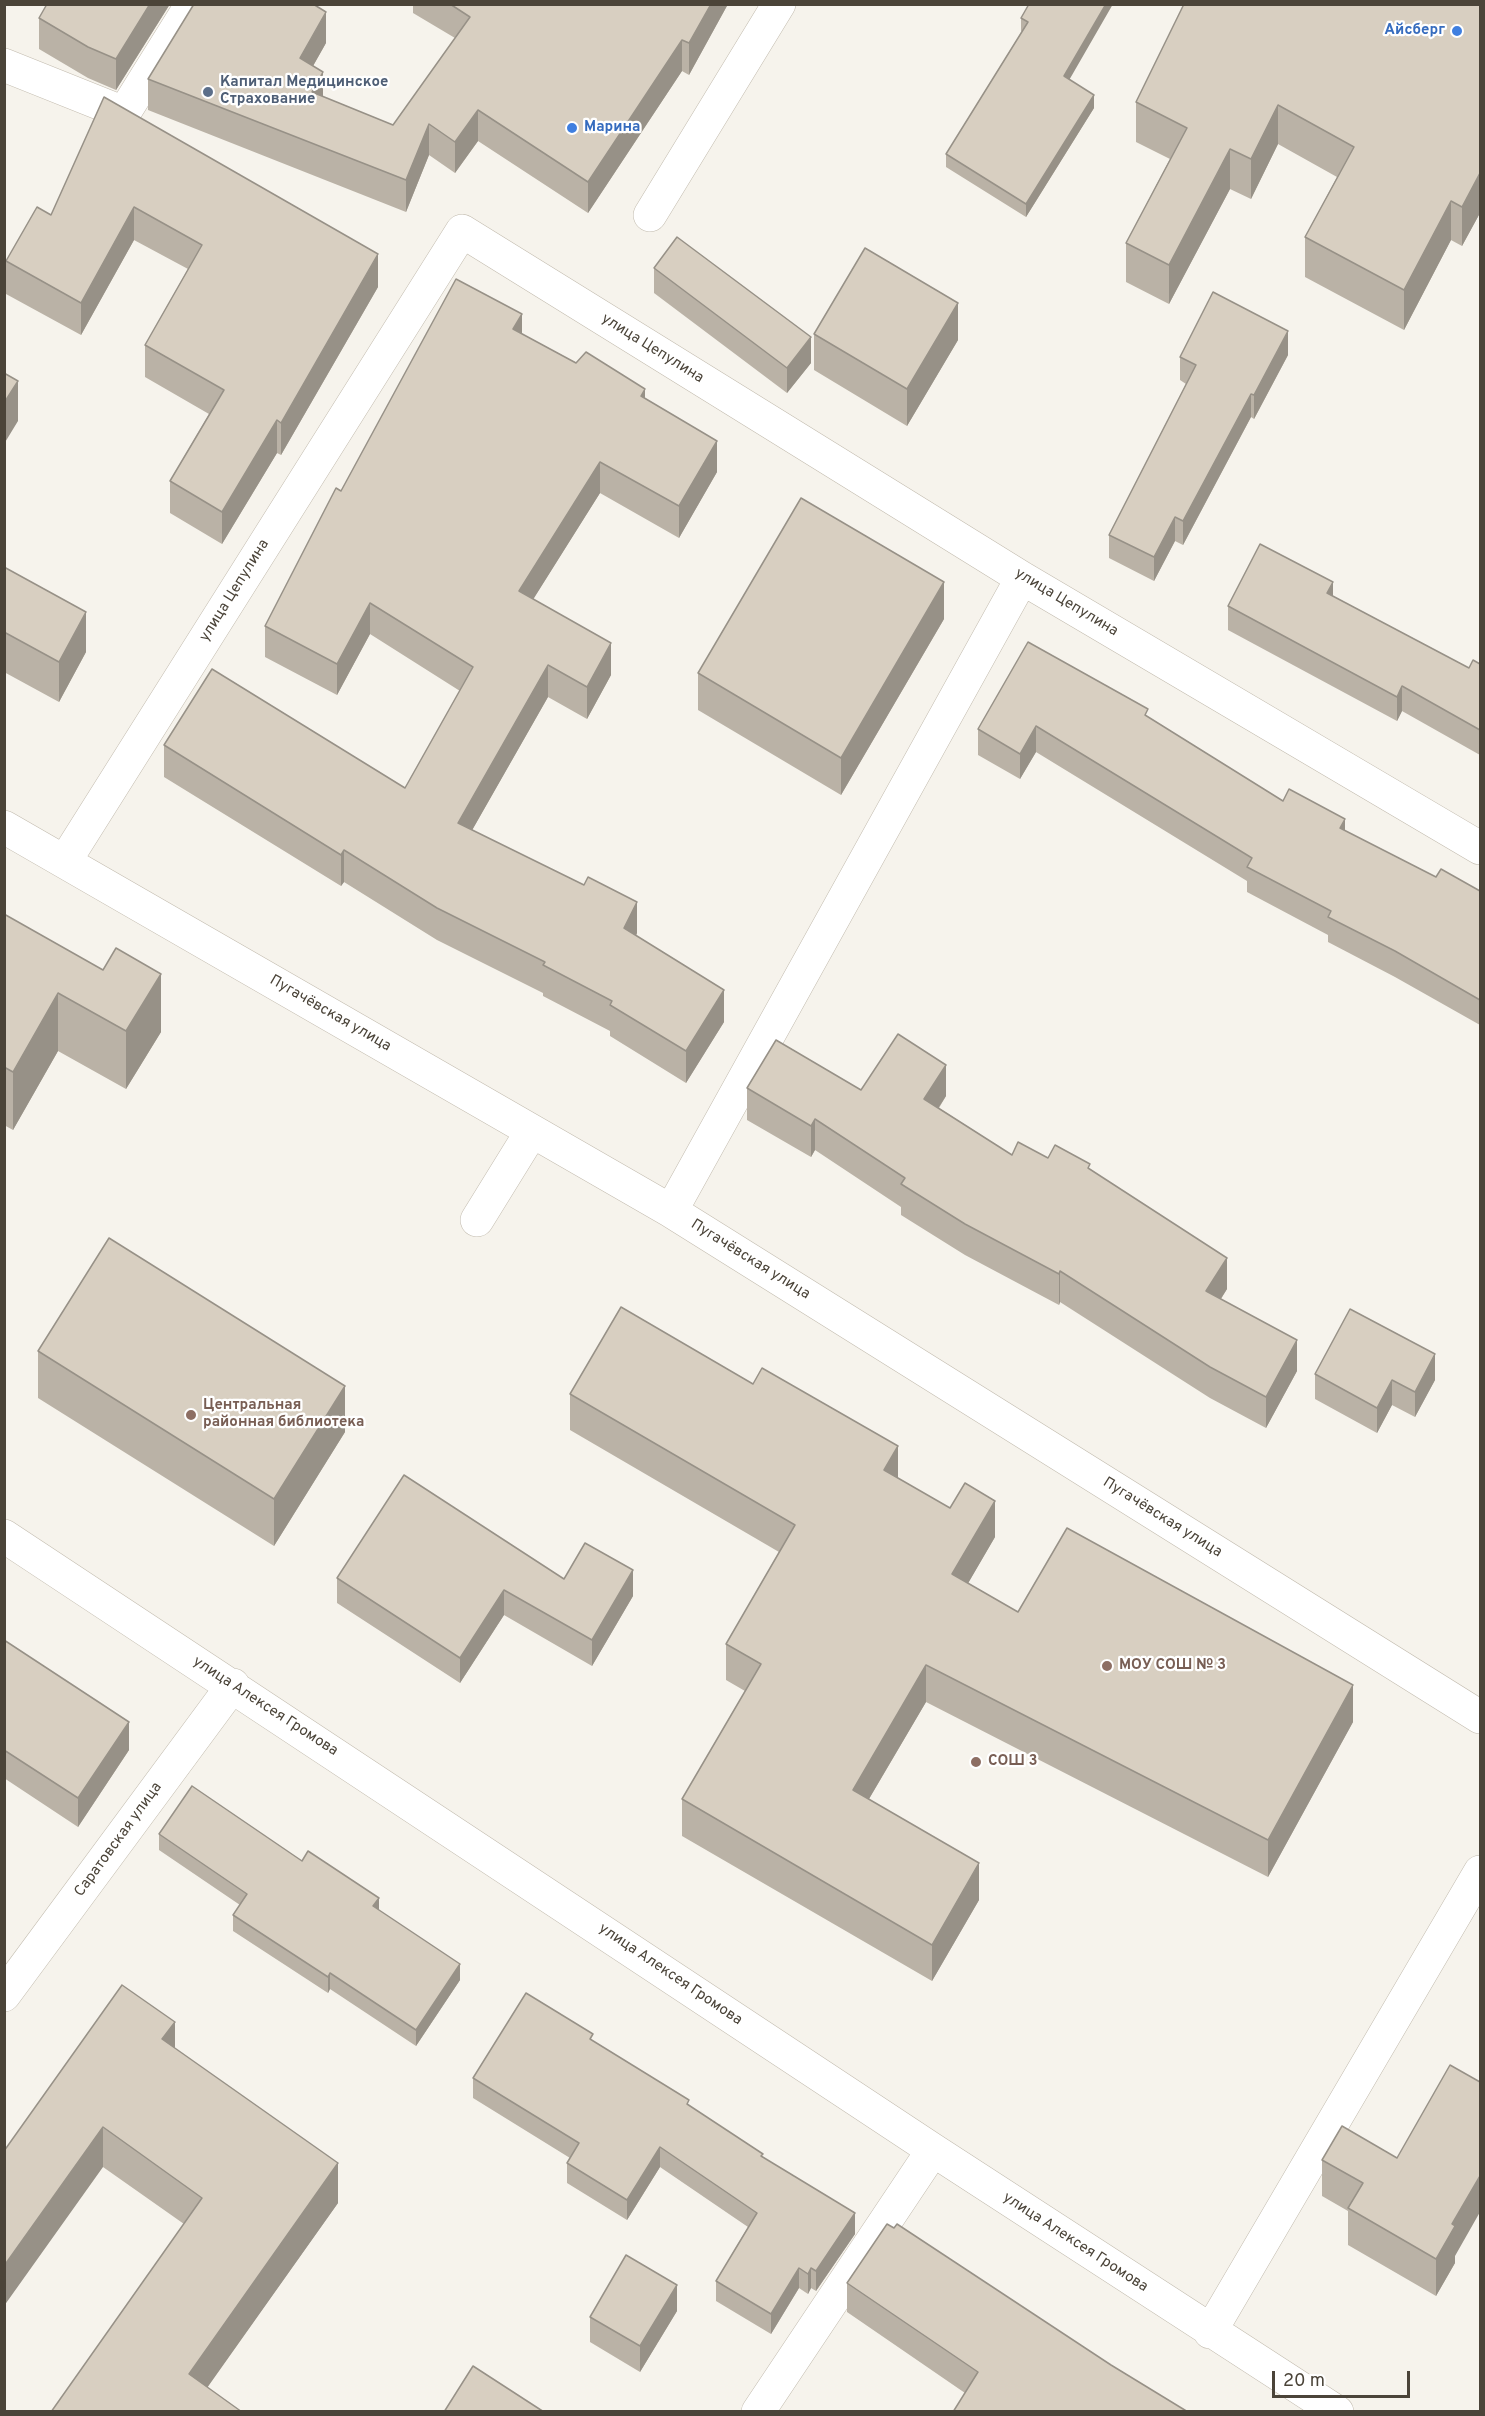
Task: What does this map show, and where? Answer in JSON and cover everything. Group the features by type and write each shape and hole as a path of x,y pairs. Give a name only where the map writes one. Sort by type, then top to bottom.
{"street":[{"path":"4,65 124,113 192,4"},
{"path":"650,215 779,4"},
{"name":"улица Цепулина","path":"64,861 462,231 1022,578 1480,848"},
{"path":"671,1211 1022,578"},
{"name":"Пугачёвская улица","path":"4,827 671,1211 1480,1717"},
{"path":"477,1220 532,1131"},
{"name":"улица Алексея Громова","path":"4,1536 233,1685 933,2150 1210,2332 1337,2412"},
{"name":"Саратовская улица","path":"4,1995 233,1685"},
{"path":"1210,2332 1480,1872"},
{"path":"758,2412 933,2150"}],"building":[{"path":"47,4 150,4 116,59 88,47 39,18"},
{"path":"194,4 313,4 326,12 300,58 323,72 312,92 393,125 470,17 450,4 711,4 689,43 682,40 588,182 478,110 455,142 429,124 406,180 148,79"},
{"path":"1029,4 1106,4 1064,76 1094,95 1026,204 946,154 1028,22 1021,18"},
{"path":"1184,4 1480,4 1480,173 1462,207 1451,201 1404,290 1305,237 1354,147 1278,105 1251,159 1230,149 1169,265 1126,243 1187,128 1136,102"},
{"path":"104,97 378,254 281,423 277,420 222,512 170,481 224,390 145,345 202,245 134,207 81,303 6,261 37,207 51,215"},
{"path":"677,237 811,337 787,368 654,268"},
{"path":"865,248 958,303 907,389 814,334"},
{"path":"456,279 522,314 513,329 576,363 586,352 645,389 641,396 717,441 679,506 600,462 519,591 611,643 587,687 548,665 458,823 584,885 588,877 637,902 624,928 724,990 686,1051 610,1005 612,1001 543,965 545,962 437,908 344,850 341,855 164,745 212,669 405,788 473,667 370,603 337,664 265,626 336,488 341,491"},
{"path":"1213,292 1288,331 1254,395 1251,394 1183,521 1175,517 1154,557 1109,535 1196,365 1180,357"},
{"path":"4,373 18,381 4,403"},
{"path":"801,498 944,582 841,758 698,673"},
{"path":"1260,544 1333,582 1327,593 1469,668 1473,660 1480,664 1480,730 1402,686 1397,697 1228,606"},
{"path":"4,567 86,612 59,662 4,632"},
{"path":"1028,642 1148,709 1145,715 1283,801 1289,789 1345,819 1340,828 1436,877 1441,869 1480,891 1480,1000 1395,951 1328,917 1331,911 1247,867 1252,858 1036,726 1020,754 978,729"},
{"path":"4,914 103,970 116,948 161,974 126,1031 58,993 13,1072 4,1067"},
{"path":"898,1034 946,1065 924,1099 1012,1155 1018,1142 1048,1158 1055,1145 1090,1164 1088,1168 1227,1258 1206,1291 1297,1340 1266,1397 1210,1367 1060,1271 1059,1274 965,1224 901,1184 905,1178 815,1119 811,1126 747,1088 776,1040 861,1090"},
{"name":"Центральная районная библиотека","path":"109,1238 345,1386 274,1499 38,1351"},
{"name":"МОУ СОШ № 3","path":"621,1307 753,1384 762,1368 898,1446 884,1470 950,1508 965,1483 995,1501 952,1574 1018,1612 1067,1528 1353,1685 1268,1840 926,1665 853,1790 979,1863 932,1945 682,1799 761,1664 726,1644 795,1525 570,1394"},
{"path":"1350,1309 1435,1354 1415,1392 1392,1380 1377,1408 1315,1374"},
{"path":"404,1475 564,1579 585,1543 633,1570 592,1640 504,1590 460,1658 337,1578"},
{"path":"4,1640 129,1722 78,1798 4,1750"},
{"path":"192,1786 302,1861 308,1851 379,1898 373,1906 460,1964 416,2030 330,1973 328,1977 233,1915 247,1894 159,1834"},
{"path":"122,1985 175,2022 162,2039 338,2163 189,2374 242,2412 51,2412 202,2198 103,2127 4,2266 4,2151"},
{"path":"526,1993 593,2034 590,2039 689,2100 687,2104 763,2154 761,2156 855,2213 816,2271 811,2268 808,2274 799,2268 771,2314 716,2281 757,2213 660,2147 627,2200 567,2163 579,2143 473,2078"},
{"path":"1450,2065 1480,2082 1480,2176 1452,2224 1455,2226 1436,2259 1348,2208 1363,2183 1322,2160 1342,2126 1397,2158"},
{"path":"887,2224 894,2228 897,2224 1111,2365 1188,2412 953,2412 978,2372 847,2283"},
{"path":"626,2255 677,2285 640,2346 590,2317"},
{"path":"473,2366 544,2412 444,2412"}],"place":[{"name":"Айсберг","path":"1457,31"},
{"name":"Капитал Медицинское Страхование","path":"208,92"},
{"name":"Марина","path":"572,128"},
{"name":"Центральная районная библиотека","path":"191,1415"},
{"name":"МОУ СОШ № 3","path":"1107,1666"},
{"name":"СОШ 3","path":"976,1762"}]}
